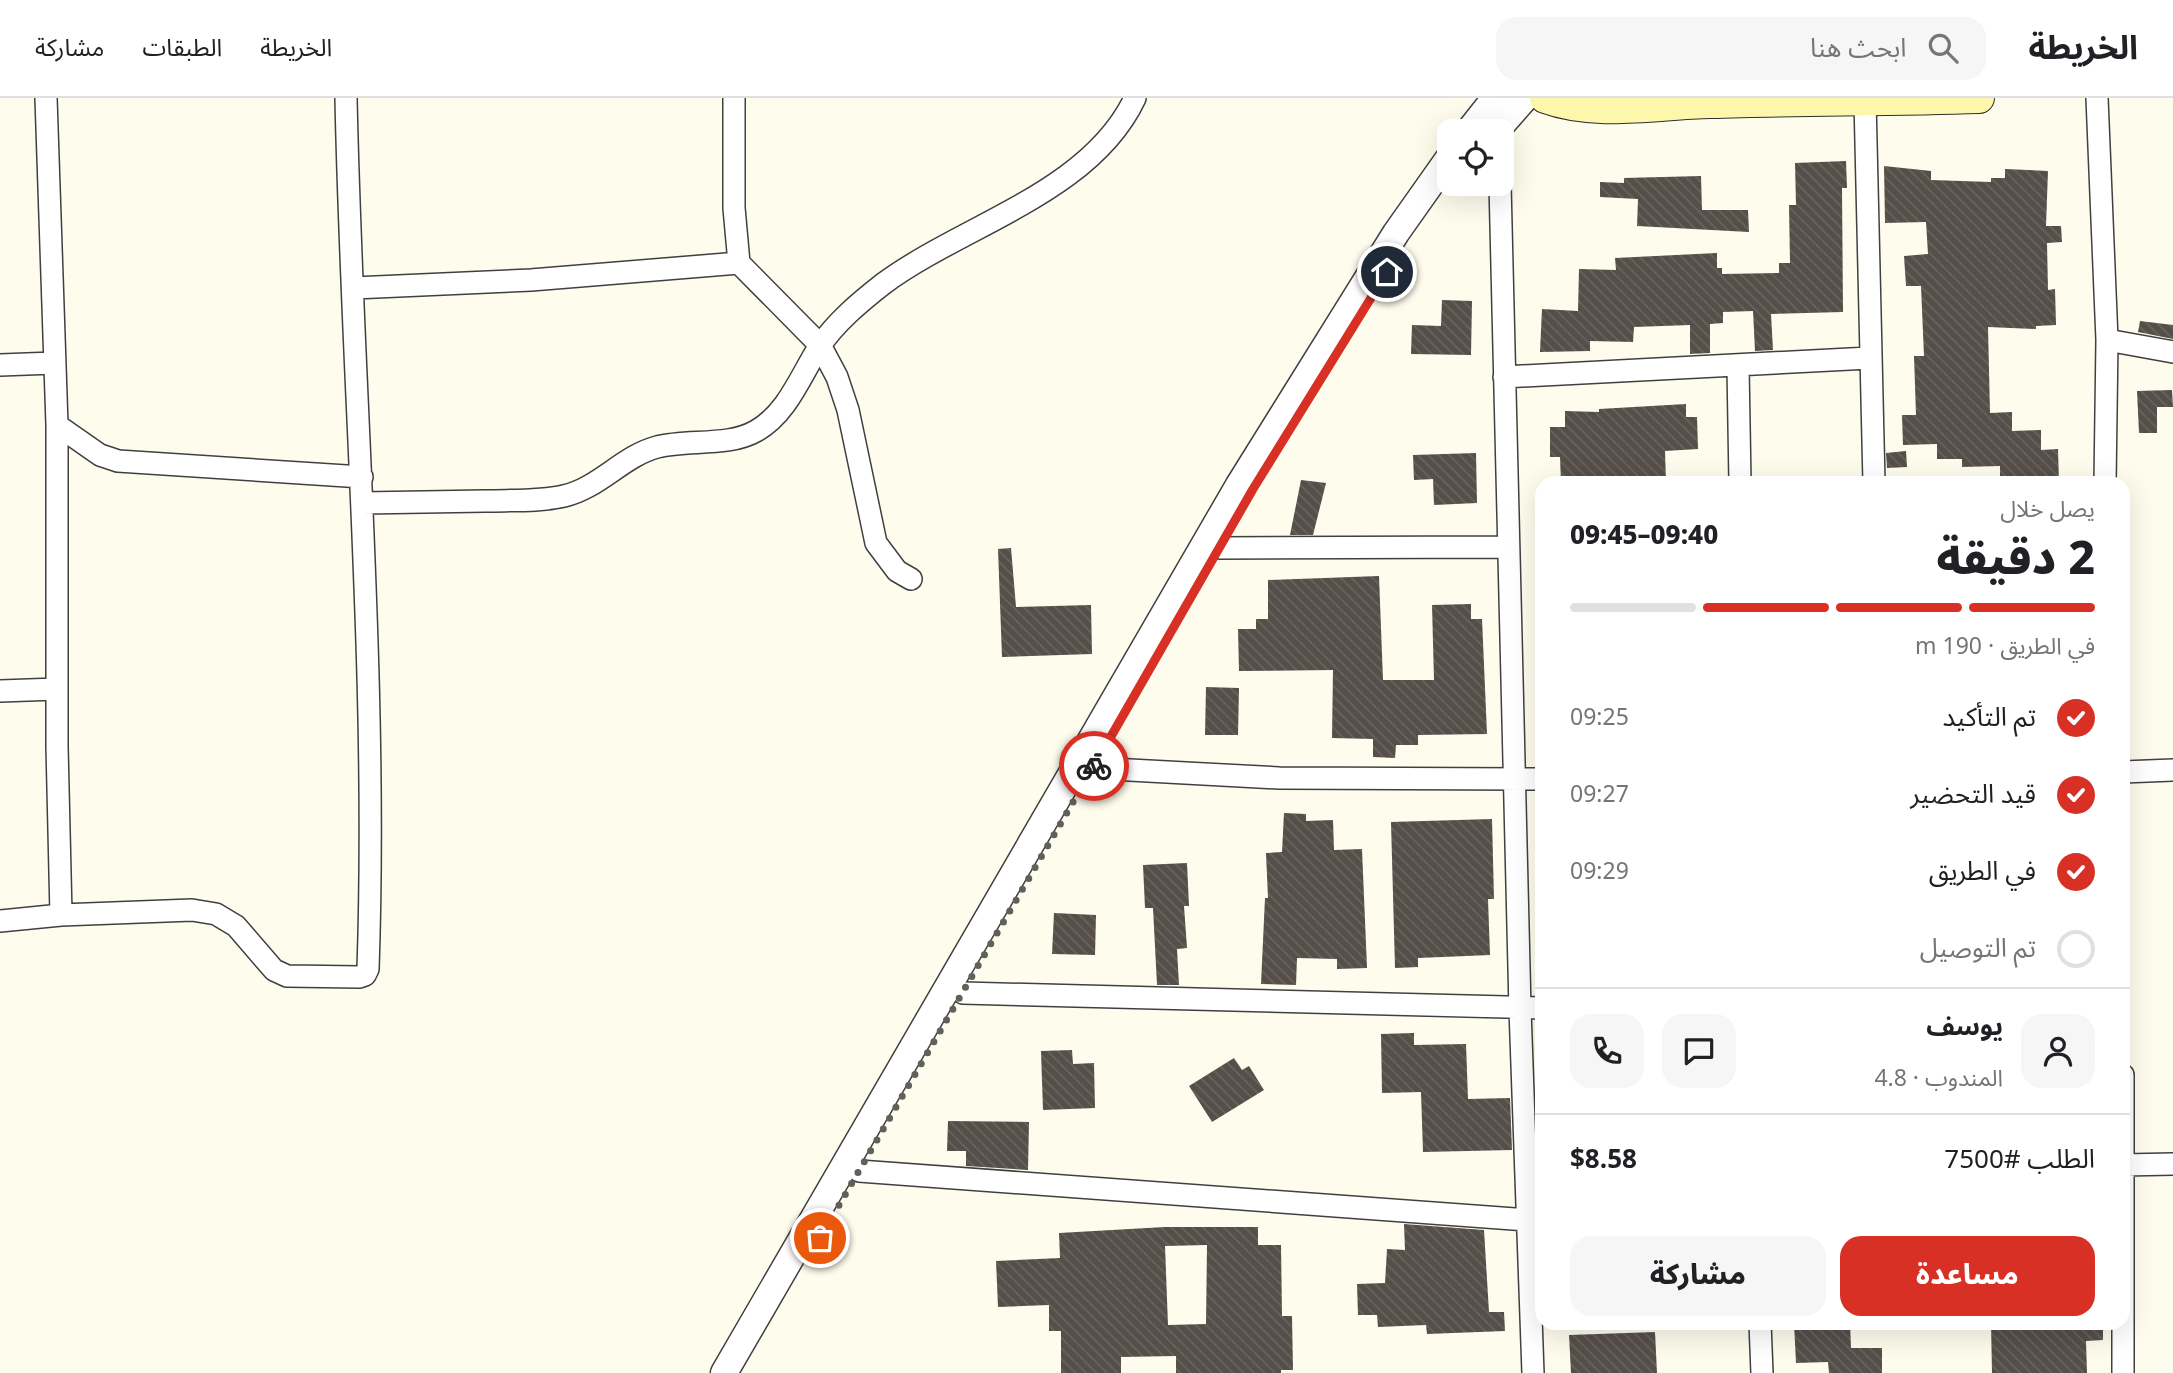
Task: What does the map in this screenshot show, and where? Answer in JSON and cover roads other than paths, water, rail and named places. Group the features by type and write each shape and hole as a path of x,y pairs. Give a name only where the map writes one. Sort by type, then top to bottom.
{"main road":[{"path":"1545,98 1609,108 1979,98"}],"street":[{"path":"46,98 57,425 57,689 61,915"},
{"path":"0,921 61,915 192,910 216,914 236,926 274,970 287,976 365,975 371,879 363,503 346,98"},
{"path":"734,98 734,208 739,263 820,345 837,377 848,410 876,543 891,564 911,579"},
{"path":"363,503 537,500 565,496 586,487 640,452 663,446 724,440 756,432 794,391 820,345 845,316 884,284 1051,186 1094,155 1122,125 1135,98"},
{"path":"1494,119 1525,98"},
{"path":"2098,98 2107,340 2105,476"},
{"path":"1865,100 1874,476"},
{"path":"741,1373 800,1255 1239,485 1396,233 1437,175"},
{"path":"724,1373 800,1255 859,1171 1335,353 1410,238 1442,196"},
{"path":"1500,196 1520,1009 1535,1221 1534,1373"},
{"path":"354,288 531,280 739,263"},
{"path":"2107,340 2173,352"},
{"path":"1504,377 1738,367 1869,358"},
{"path":"0,365 54,363"},
{"path":"1738,367 1740,476"},
{"path":"57,425 100,455 118,461 362,477"},
{"path":"1220,548 1507,547"},
{"path":"0,691 57,689"},
{"path":"1093,768 1279,778 1535,779"},
{"path":"2130,772 2173,770"},
{"path":"963,993 1535,1008"},
{"path":"2130,1165 2173,1164"},
{"path":"859,1171 1535,1221"},
{"path":"1760,1330 1762,1373"},
{"path":"2123,1330 2123,1373"}]}
